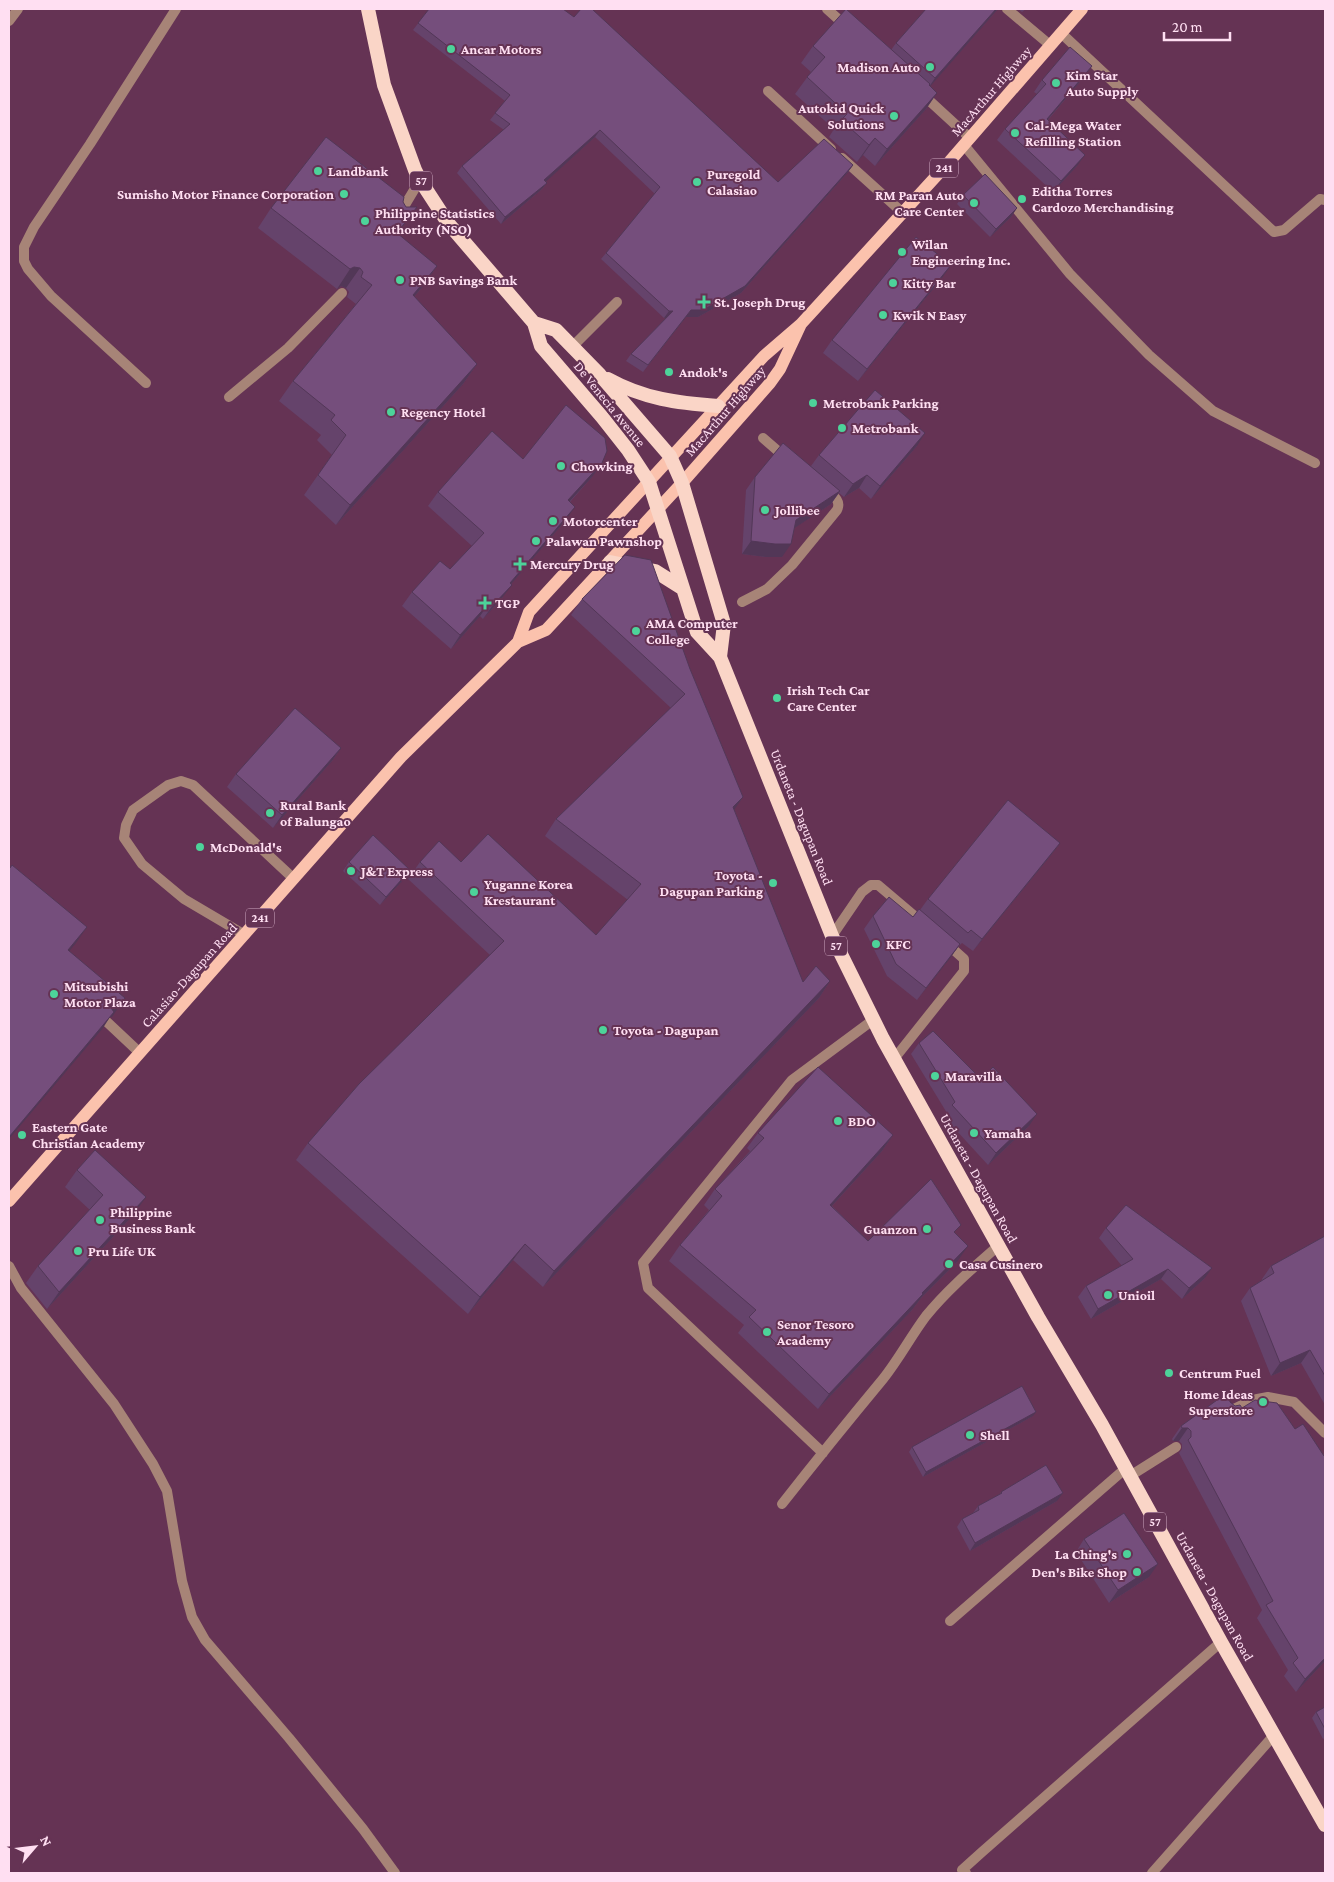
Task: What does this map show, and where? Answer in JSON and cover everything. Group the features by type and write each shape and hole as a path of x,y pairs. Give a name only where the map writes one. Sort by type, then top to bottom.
{"highway":[{"name":"De Venecia Avenue","path":"368,9 384,86 420,180 448,223 534,322 541,346 628,450 649,482 658,508"},
{"name":"De Venecia Avenue","path":"534,322 556,330 600,375 670,456 682,483"},
{"path":"600,375 628,390 655,398 682,404 718,406"},
{"name":"Urdaneta - Dagupan Road","path":"682,483 724,624 720,657"},
{"name":"Urdaneta - Dagupan Road","path":"658,508 697,632 720,657 832,936 873,1020 998,1246 1128,1472 1221,1642 1325,1825"},
{"path":"610,562 655,571 682,588"}],"main road":[{"name":"MacArthur Highway","path":"670,456 764,356 801,324 967,142 1082,9"},
{"name":"MacArthur Highway","path":"658,508 770,383 780,369 801,324"},
{"name":"Calasiao-Dagupan Road","path":"518,642 529,612 649,482 670,456"},
{"name":"Calasiao-Dagupan Road","path":"9,1201 401,757 518,642 546,630 658,508"}],"street":[{"path":"9,21 18,9"},
{"path":"146,383 51,296 28,270 24,261 24,247 34,227 90,144 176,9"},
{"path":"827,9 855,34"},
{"path":"1007,9 1050,45"},
{"path":"1061,33 1274,232 1284,230 1320,199 1325,200"},
{"path":"911,85 967,142 1070,274 1149,355 1212,411 1315,464"},
{"path":"768,91 903,213"},
{"path":"396,221 420,180"},
{"path":"228,397 288,348 342,293"},
{"path":"572,346 617,302"},
{"path":"763,438 793,463"},
{"path":"742,602 767,589 792,564 837,510 838,500 815,482"},
{"path":"245,935 184,899 142,864 124,838 126,825 133,810 168,785 180,781 193,785 294,879"},
{"path":"832,936 862,892 871,885 878,885 964,958 964,971 894,1060"},
{"path":"823,1452 648,1288 643,1263 792,1080 873,1020"},
{"path":"107,1022 140,1053"},
{"path":"782,1504 861,1404 884,1378 926,1317 964,1275 998,1246"},
{"path":"9,1266 21,1288 114,1404 153,1464 167,1491 182,1581 192,1617 205,1640 289,1738 363,1829 395,1873"},
{"path":"1228,1412 1252,1400 1268,1397 1294,1402 1325,1433"},
{"path":"950,1621 1128,1472 1176,1447"},
{"path":"962,1872 1221,1642"},
{"path":"1152,1873 1275,1734"}],"building":[{"path":"429,9 563,9 574,17 581,9 592,9 778,182 824,139 853,165 745,286 703,310 691,310 648,365 631,354 673,311 669,311 606,253 660,187 600,130 544,180 547,183 505,217 462,166 510,124 495,113 510,95 418,23"},
{"path":"846,9 930,84 937,93 887,149 875,138 869,145 841,120 847,114 807,77 825,57 813,46"},
{"path":"926,9 996,9 935,78 896,43"},
{"path":"1070,47 1092,66 1047,119 1085,155 1061,181 1005,129 1046,84 1042,80"},
{"path":"326,137 404,197 403,202 406,207 417,207 397,233 437,266 413,295 477,364 350,505 318,475 346,435 331,420 335,415 293,381 372,285 361,277 363,272 360,268 354,267 350,269 271,208"},
{"path":"985,174 1017,208 996,229 963,195"},
{"name":"Kwik N Easy","path":"916,237 951,265 867,369 832,340"},
{"path":"875,390 925,433 880,486 867,475 853,484 819,455"},
{"path":"566,405 605,438 607,451 602,463 568,500 575,507 510,583 512,585 493,605 490,602 460,635 412,592 440,561 450,569 484,533 438,492 492,431 523,459"},
{"path":"783,443 840,491 796,520 791,544 751,541 755,477"},
{"name":"Toyota - Dagupan","path":"625,555 651,560 690,669 743,797 733,807 803,982 816,966 830,981 554,1271 525,1244 480,1297 308,1143 359,1084 504,941 420,862 439,841 461,862 488,834 596,935 641,884 556,819 685,694 582,599"},
{"path":"295,708 341,748 282,815 236,774"},
{"path":"1008,800 1060,843 982,939 971,930 968,933 928,899"},
{"path":"373,835 410,870 386,897 349,862"},
{"name":"Mitsubishi Motor Plaza","path":"12,865 87,927 68,950 125,998 123,1001 117,1000 113,1002 111,1008 114,1012 9,1137 9,867"},
{"path":"889,897 913,917 919,909 960,944 926,988 896,964 873,916"},
{"path":"933,1031 981,1079 993,1067 1037,1114 996,1153 952,1105 955,1102 919,1043"},
{"path":"818,1067 893,1135 830,1205 868,1241 931,1179 961,1225 954,1232 968,1246 829,1394 749,1317 756,1310 680,1245 722,1196 715,1189 764,1138 758,1133"},
{"path":"95,1150 146,1197 59,1292 38,1266 103,1195 77,1170"},
{"path":"1126,1205 1212,1268 1189,1288 1168,1269 1098,1309 1086,1286 1133,1259 1106,1228"},
{"path":"1325,1236 1325,1376 1310,1350 1280,1363 1250,1288 1274,1273 1271,1266"},
{"name":"Shell","path":"1022,1386 1036,1412 926,1472 912,1447"},
{"path":"1231,1390 1233,1393 1229,1398 1230,1402 1235,1406 1240,1405 1242,1408 1255,1400 1277,1403 1295,1429 1303,1424 1325,1456 1325,1658 1305,1679 1293,1663 1298,1658 1266,1605 1273,1601 1188,1440 1191,1437 1191,1431 1181,1426"},
{"path":"1046,1465 1063,1493 975,1543 962,1519 979,1510 978,1506"},
{"path":"1124,1513 1158,1564 1118,1590 1084,1539"},
{"path":"1325,1707 1325,1729 1316,1712"}],"place":[{"name":"Ancar Motors","path":"451,49"},
{"name":"Madison Auto","path":"930,67"},
{"name":"Kim Star Auto Supply","path":"1056,83"},
{"name":"Autokid Quick Solutions","path":"894,116"},
{"name":"Cal-Mega Water Refilling Station","path":"1015,133"},
{"name":"Landbank","path":"318,171"},
{"name":"Puregold Calasiao","path":"697,182"},
{"name":"Sumisho Motor Finance Corporation","path":"344,194"},
{"name":"Editha Torres Cardozo Merchandising","path":"1022,199"},
{"name":"RM Paran Auto Care Center","path":"974,203"},
{"name":"Philippine Statistics Authority (NSO)","path":"365,221"},
{"name":"Wilan Engineering Inc.","path":"902,252"},
{"name":"PNB Savings Bank","path":"400,280"},
{"name":"Kitty Bar","path":"893,283"},
{"name":"St. Joseph Drug","path":"704,302"},
{"name":"Kwik N Easy","path":"883,315"},
{"name":"Andok's","path":"669,372"},
{"name":"Metrobank Parking","path":"813,403"},
{"name":"Regency Hotel","path":"391,412"},
{"name":"Metrobank","path":"842,428"},
{"name":"Chowking","path":"561,466"},
{"name":"Jollibee","path":"765,510"},
{"name":"Motorcenter","path":"553,521"},
{"name":"Palawan Pawnshop","path":"536,541"},
{"name":"Mercury Drug","path":"520,564"},
{"name":"TGP","path":"485,603"},
{"name":"AMA Computer College","path":"636,631"},
{"name":"Irish Tech Car Care Center","path":"777,698"},
{"name":"Rural Bank of Balungao","path":"270,813"},
{"name":"McDonald's","path":"200,847"},
{"name":"J&T Express","path":"351,871"},
{"name":"Toyota - Dagupan Parking","path":"773,883"},
{"name":"Yuganne Korea Krestaurant","path":"474,892"},
{"name":"KFC","path":"876,944"},
{"name":"Mitsubishi Motor Plaza","path":"54,994"},
{"name":"Toyota - Dagupan","path":"603,1030"},
{"name":"Maravilla","path":"935,1076"},
{"name":"BDO","path":"838,1121"},
{"name":"Yamaha","path":"974,1133"},
{"name":"Eastern Gate Christian Academy","path":"22,1135"},
{"name":"Philippine Business Bank","path":"100,1220"},
{"name":"Guanzon","path":"927,1229"},
{"name":"Pru Life UK","path":"78,1251"},
{"name":"Casa Cusinero","path":"949,1264"},
{"name":"Unioil","path":"1108,1295"},
{"name":"Senor Tesoro Academy","path":"767,1332"},
{"name":"Centrum Fuel","path":"1169,1373"},
{"name":"Home Ideas Superstore","path":"1263,1402"},
{"name":"Shell","path":"970,1435"},
{"name":"La Ching's","path":"1127,1554"},
{"name":"Den's Bike Shop","path":"1137,1572"}]}
